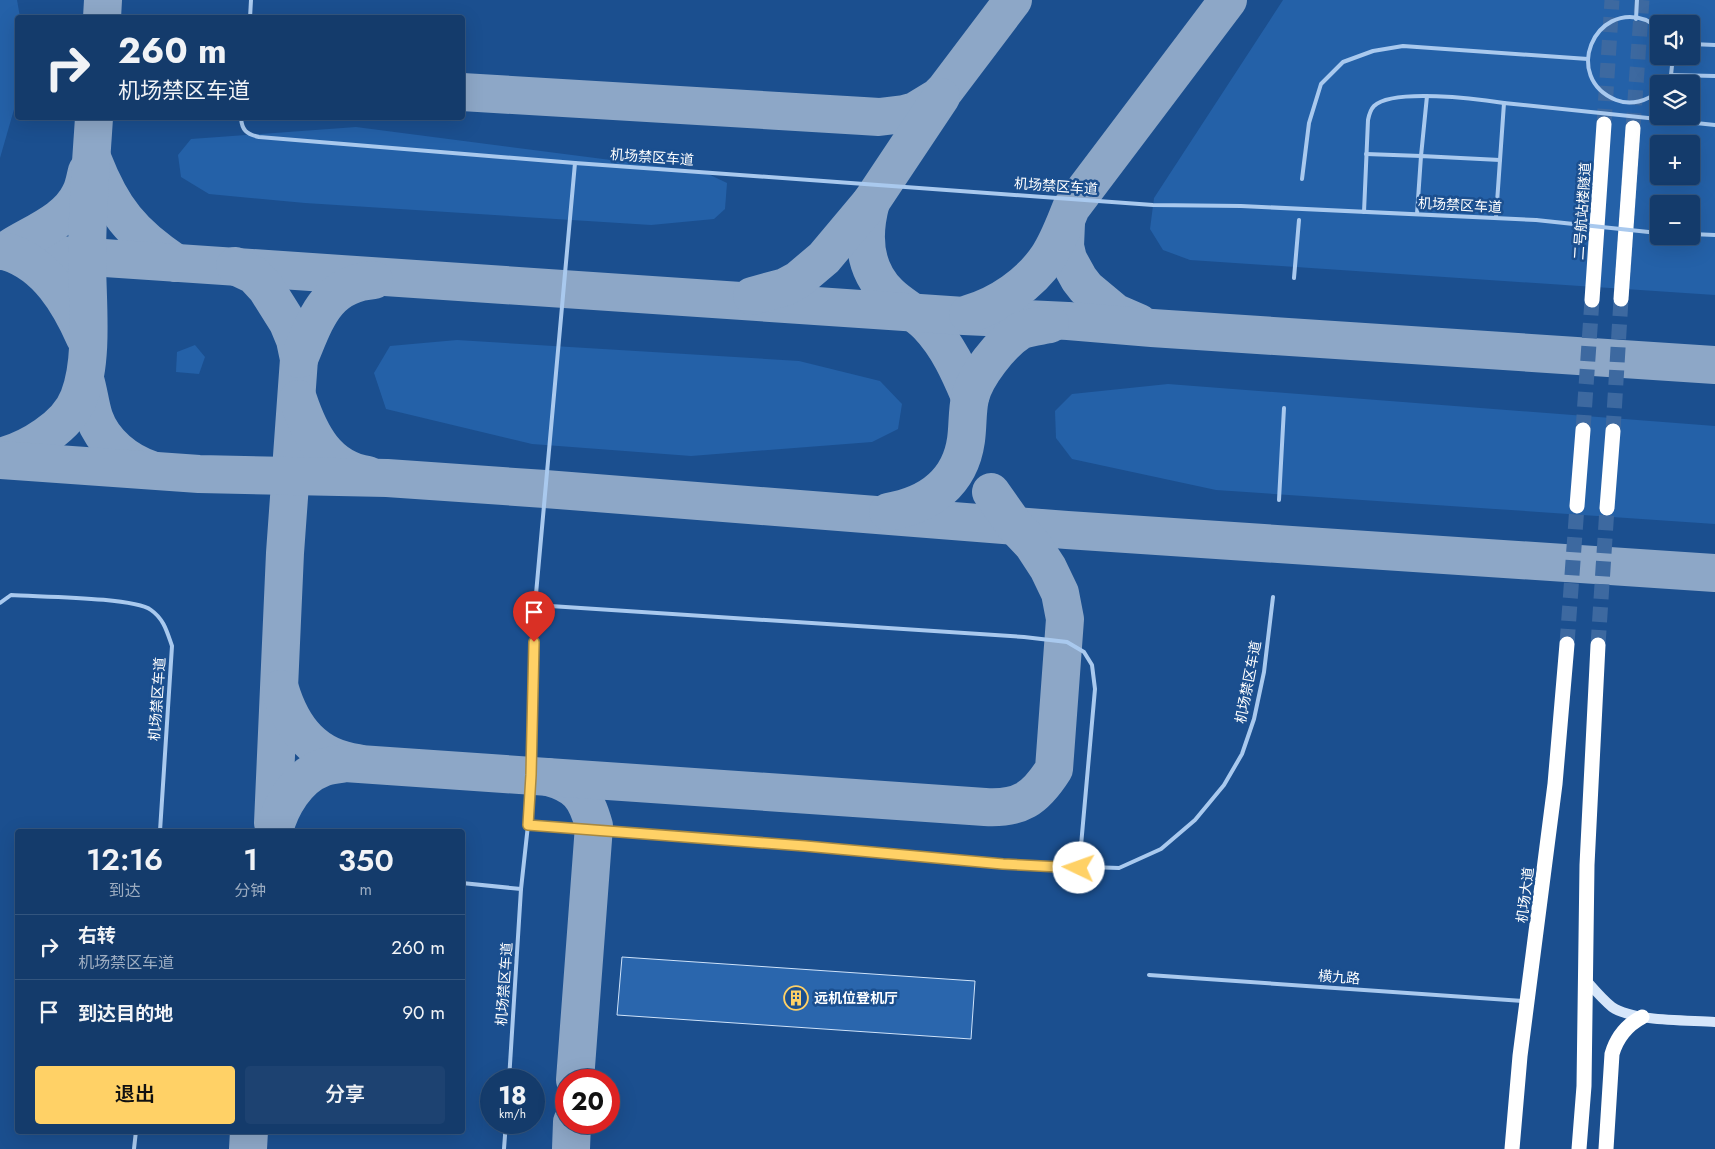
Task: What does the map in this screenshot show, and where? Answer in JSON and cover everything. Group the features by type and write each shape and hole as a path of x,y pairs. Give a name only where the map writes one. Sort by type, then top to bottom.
{"highway":[{"name":"二号航站楼隧道","path":"1592,300 1604,124"},
{"path":"1621,299 1634,128"},
{"path":"1577,506 1583,430"},
{"path":"1607,508 1613,431"},
{"name":"机场大道","path":"1511,1145 1551,818 1567,644"},
{"path":"1579,1149 1584,1086 1587,866 1598,645"},
{"path":"1606,1149 1614,1048 1616,1042 1632,1023 1642,1017"}],"street":[{"path":"1585,979 1613,1008 1626,1013 1642,1017 1715,1022"}],"lane":[{"path":"250,15 251,0"},
{"path":"1636,18 1637,0"},
{"path":"1650,22 1630,17 1614,21 1600,30 1591,43 1588,59 1590,74 1593,80 1597,87 1608,97 1622,102 1637,102 1650,98"},
{"path":"1700,44 1715,45"},
{"path":"1302,179 1309,122 1321,84 1343,62 1373,51 1403,46 1588,59"},
{"path":"1671,75 1672,65"},
{"path":"1700,76 1715,76"},
{"path":"1417,214 1427,96"},
{"path":"1364,212 1368,120 1374,106 1389,99 1461,96 1504,103 1715,124"},
{"path":"1496,217 1504,103"},
{"name":"机场禁区车道","path":"241,120 242,127 248,134 259,137 576,163 1153,205 1241,206 1496,217 1650,232"},
{"path":"1366,154 1500,160"},
{"name":"机场禁区车道","path":"509,1069 531,775 535,605 576,163"},
{"path":"1294,278 1299,220"},
{"path":"1700,234 1715,235"},
{"path":"1280,500 1284,408"},
{"name":"机场禁区车道","path":"0,603 11,595 130,603 150,609 164,624 172,646 160,829"},
{"name":"机场禁区车道","path":"528,825 805,846 1003,864 1119,868 1161,849 1195,820 1224,785 1242,754 1254,719 1264,672 1273,597"},
{"path":"535,605 1024,636 1067,642 1084,652 1092,665 1095,689 1079,868"},
{"path":"465,883 521,889"},
{"name":"横九路","path":"1149,975 1527,1002"},
{"path":"134,1149 136,1134"},
{"path":"504,1149 505,1134"}],"shaded area":[{"path":"0,0 17,0 20,15 15,15 15,106 0,158"},
{"path":"1283,0 1715,0 1715,295 1190,260 1163,250 1150,229 1154,198"},
{"path":"356,127 704,172 727,183 725,209 714,219 651,225 305,203 209,194 181,177 178,155 191,139"},
{"path":"457,340 799,361 880,381 902,404 898,429 872,442 691,456 532,444 386,409 374,373 390,346"},
{"path":"195,345 205,357 199,374 176,372 177,352"},
{"path":"1168,384 1715,426 1715,524 1216,490 1072,459 1056,438 1055,411 1072,394"}],"building":[{"name":"远机位登机厅","path":"622,957 975,981 971,1039 617,1015"}],"taxiway":[{"path":"102,15 103,0"},
{"path":"465,92 879,117 904,114 915,111 938,97 945,90 1013,0"},
{"path":"968,314 991,305 1013,292 1041,267 1055,245 1071,208 1228,0"},
{"path":"752,296 785,287 798,280 824,258 871,202 941,97"},
{"path":"0,457 23,449 46,436 57,427 74,408 84,382 89,329 87,240 94,120"},
{"path":"93,160 108,193 125,219 147,242 176,263"},
{"path":"5,251 47,227 66,212 74,204 81,191 87,171"},
{"path":"871,202 866,227 866,239 867,251 874,274 889,294 924,321 935,333 952,359 970,397"},
{"path":"1066,223 1065,246 1068,259 1079,279 1086,288 1116,313 1139,323"},
{"path":"0,251 1715,365"},
{"path":"8,252 34,266 55,286 72,311 85,338"},
{"path":"235,266 254,275 266,288 288,323 295,340 299,359 285,553 273,823"},
{"path":"299,359 317,317 333,296 344,288 374,280"},
{"path":"888,512 917,504 940,489 949,480 963,455 970,398 983,370 1005,343 1020,331 1050,324"},
{"path":"85,379 94,417 103,435 125,457 152,470"},
{"path":"298,399 308,425 322,448 331,458 341,466 368,475"},
{"path":"0,460 199,474 387,478 1067,530 1715,573"},
{"path":"275,829 285,803 305,778 322,768 345,763 985,807 1008,806 1026,800 1040,788 1054,769 1065,619 1060,593 1048,568 1033,545 1015,526 991,492"},
{"path":"280,689 291,717 307,739 329,755 358,763"},
{"path":"548,777 566,784 579,793 588,807 594,826 576,1069"},
{"path":"248,1149 249,1134"},
{"path":"571,1149 572,1134"}],"tunnel":[{"path":"1604,124 1612,0"},
{"path":"1633,128 1642,0"},
{"path":"1613,431 1621,299"},
{"path":"1583,430 1592,300"},
{"path":"1567,644 1577,506"},
{"path":"1598,645 1607,508"}],"place":[{"name":"远机位登机厅","path":"796,998"}],"route":[{"path":"534,642 528,825 805,846 1003,864 1079,868"}]}
